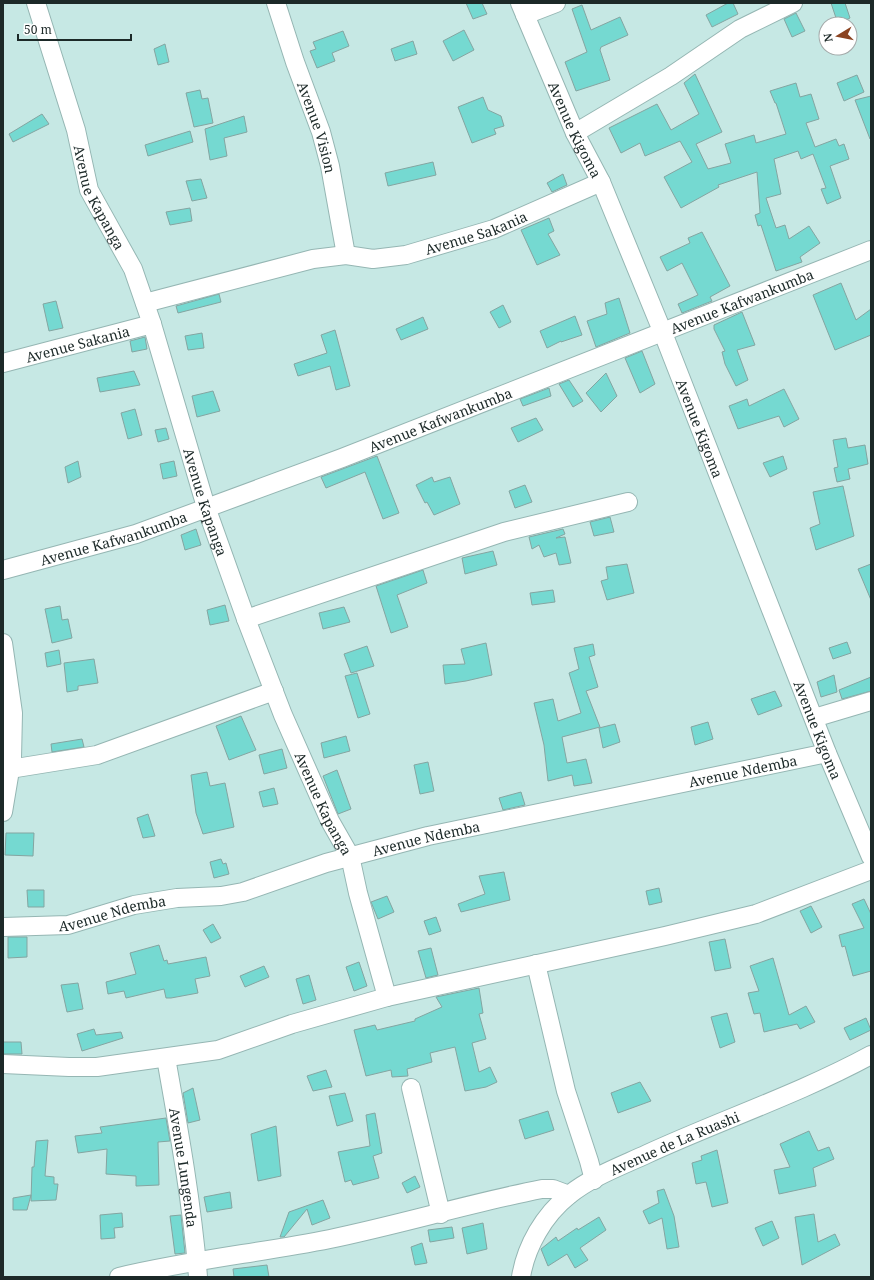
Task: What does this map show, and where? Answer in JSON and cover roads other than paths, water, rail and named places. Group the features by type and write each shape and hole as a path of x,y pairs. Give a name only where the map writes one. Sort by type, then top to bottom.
{"street":[{"name":"Avenue Kapanga","path":"36,3 76,130 89,190 133,269 152,324 206,507 246,619 274,691 330,821 350,856 358,893 387,997"},
{"name":"Avenue Vision","path":"276,3 295,62 321,132 330,166 346,255"},
{"path":"523,9 556,3"},
{"path":"576,133 671,76 740,29 793,3"},
{"name":"Avenue Kigoma","path":"523,9 576,133 601,182 663,333 827,753 871,857"},
{"name":"Avenue Sakania","path":"145,303 313,258 346,255 380,258 406,255 440,246 494,229 601,182"},
{"name":"Avenue Kafwankumba","path":"3,570 136,534 342,458 871,250"},
{"name":"Avenue Sakania","path":"3,363 152,324"},
{"path":"246,619 504,532 628,502"},
{"path":"3,643 13,713 12,758 7,776 3,812"},
{"path":"7,776 97,755 274,691"},
{"path":"814,718 871,701"},
{"name":"Avenue Ndemba","path":"3,927 68,925 134,905 177,898 221,896 243,892 350,856 428,836 827,753"},
{"path":"3,1064 69,1068 97,1067 218,1050 292,1024 387,997 665,936 756,914 871,870"},
{"path":"536,964 566,1091 594,1180"},
{"name":"Avenue de La Ruashi","path":"521,1277 527,1251 534,1238 554,1210 569,1195 594,1180 682,1138 760,1107 871,1055"},
{"name":"Avenue Lungenda","path":"166,1058 189,1191 195,1237 197,1269"},
{"path":"411,1088 441,1214"},
{"path":"119,1277 197,1269 441,1214 542,1189 553,1189 569,1195"}]}
